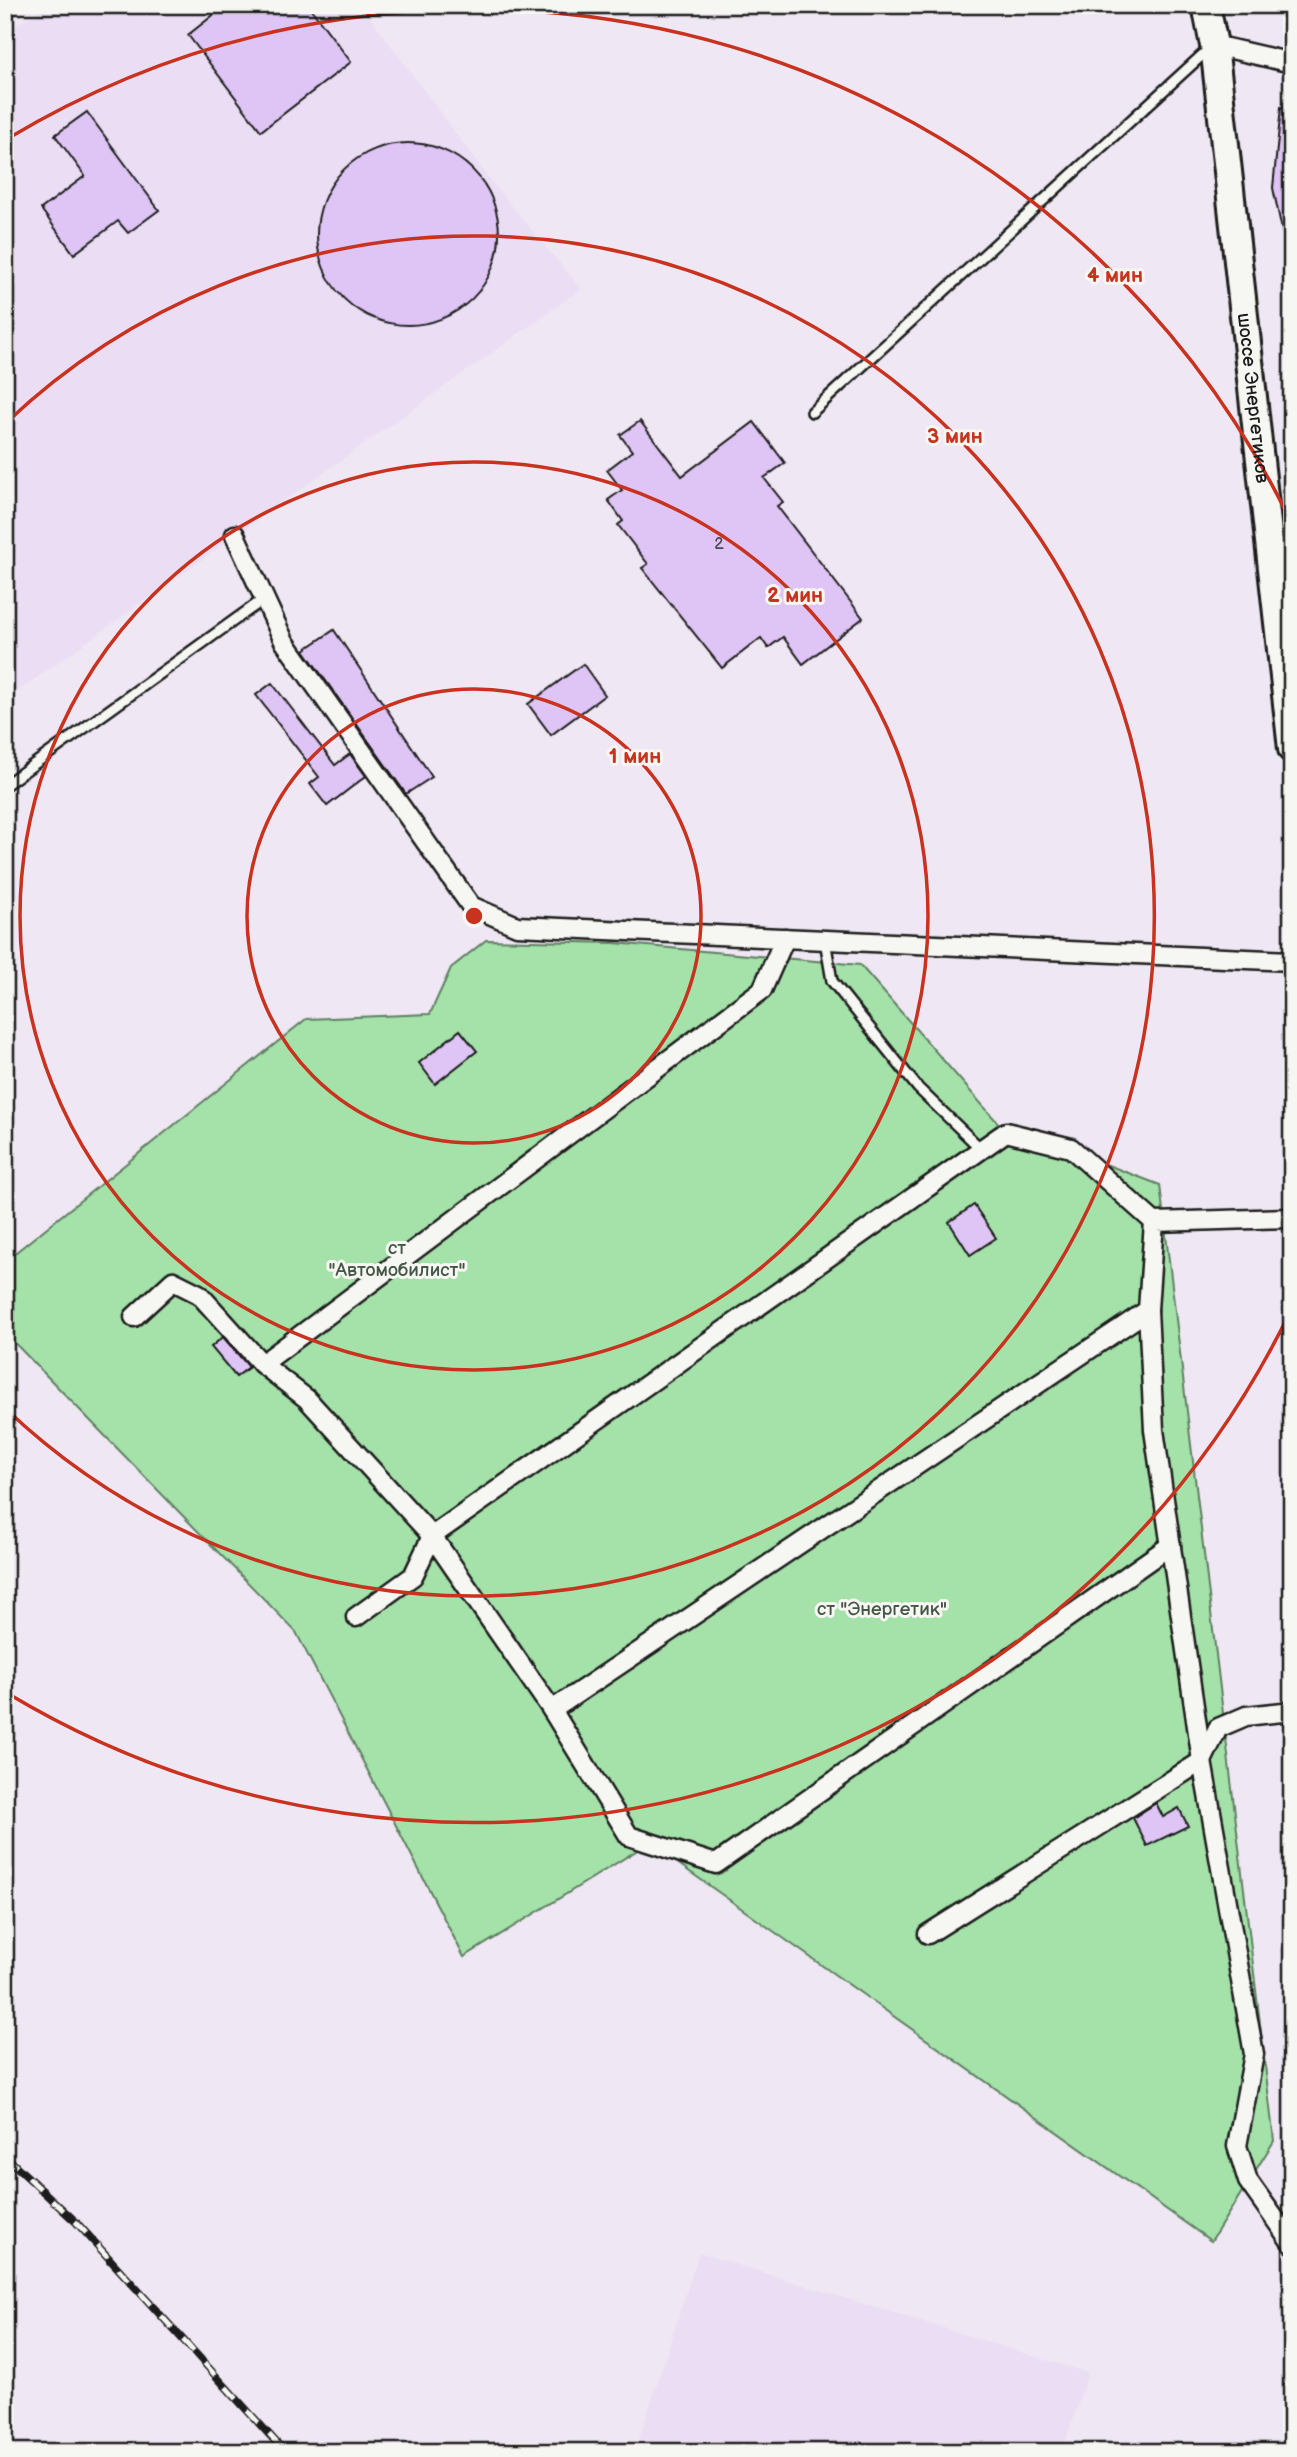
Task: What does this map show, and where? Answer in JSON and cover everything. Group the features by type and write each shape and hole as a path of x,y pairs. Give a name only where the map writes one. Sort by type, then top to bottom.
{"main road":[{"name":"шоссе Энергетиков","path":"1206,5 1214,45 1292,749"}],"street":[{"path":"1214,45 1292,63"},
{"path":"235,535 284,641 471,906 517,926 1292,961"},
{"path":"262,1364 762,990 785,938"},
{"path":"356,1617 413,1576 432,1536 1006,1132 1071,1149 1154,1222 1292,1218"},
{"path":"1154,1222 1148,1310 1154,1430 1202,1761 1254,2054 1237,2146 1248,2181 1292,2243"},
{"path":"134,1317 173,1281 199,1294 262,1364 307,1399 432,1536 552,1710 629,1836 716,1864 1171,1545"},
{"path":"552,1710 1148,1310"},
{"path":"928,1934 1202,1761 1218,1728 1246,1716 1292,1711"}],"lane":[{"path":"812,412 1214,45"},
{"path":"5,785 264,599"},
{"path":"825,940 832,981 918,1088 981,1149"}],"shaded area":[{"path":"49,5 361,5 489,179 581,289 5,700 5,32"},
{"path":"699,2253 1088,2373 1062,2452 635,2452"}],"green space":[{"name":"ст \"Энергетик\"","path":"486,940 614,943 860,965 998,1123 1160,1185 1274,2141 1211,2241 649,1843 464,1957 296,1632 5,1333 5,1261 306,1019 430,1014 451,968"}],"building":[{"path":"226,5 308,5 351,62 261,131 188,35"},
{"path":"1281,107 1292,108 1292,243 1285,244 1273,188"},
{"path":"87,112 159,210 128,233 118,221 74,254 41,209 85,176 55,135"},
{"path":"408,143 426,144 443,150 473,169 492,199 498,216 498,252 492,269 473,299 443,318 426,324 408,325 390,324 373,318 343,299 324,269 318,252 317,234 318,216 324,199 343,169 373,150 390,144"},
{"path":"640,421 682,476 754,422 785,463 764,478 783,502 777,506 863,618 803,664 783,637 768,648 761,638 722,668 642,568 648,564 618,525 623,521 608,500 622,490 607,470 632,451 620,435"},
{"path":"334,630 432,777 406,794 304,650"},
{"path":"583,664 605,695 551,735 528,704"},
{"path":"272,683 335,765 350,754 366,776 327,806 310,784 319,777 256,695"},
{"path":"460,1030 477,1051 435,1084 419,1063"},
{"path":"974,1205 996,1238 970,1255 949,1222"},
{"path":"223,1337 249,1367 236,1377 211,1347"},
{"path":"1156,1803 1163,1817 1179,1808 1188,1826 1147,1846 1133,1818"}],"railway":[{"path":"5,2156 76,2222 285,2452"}],"park label":[{"name":"ст \"Автомобилист\"","path":"397,1259"}]}
